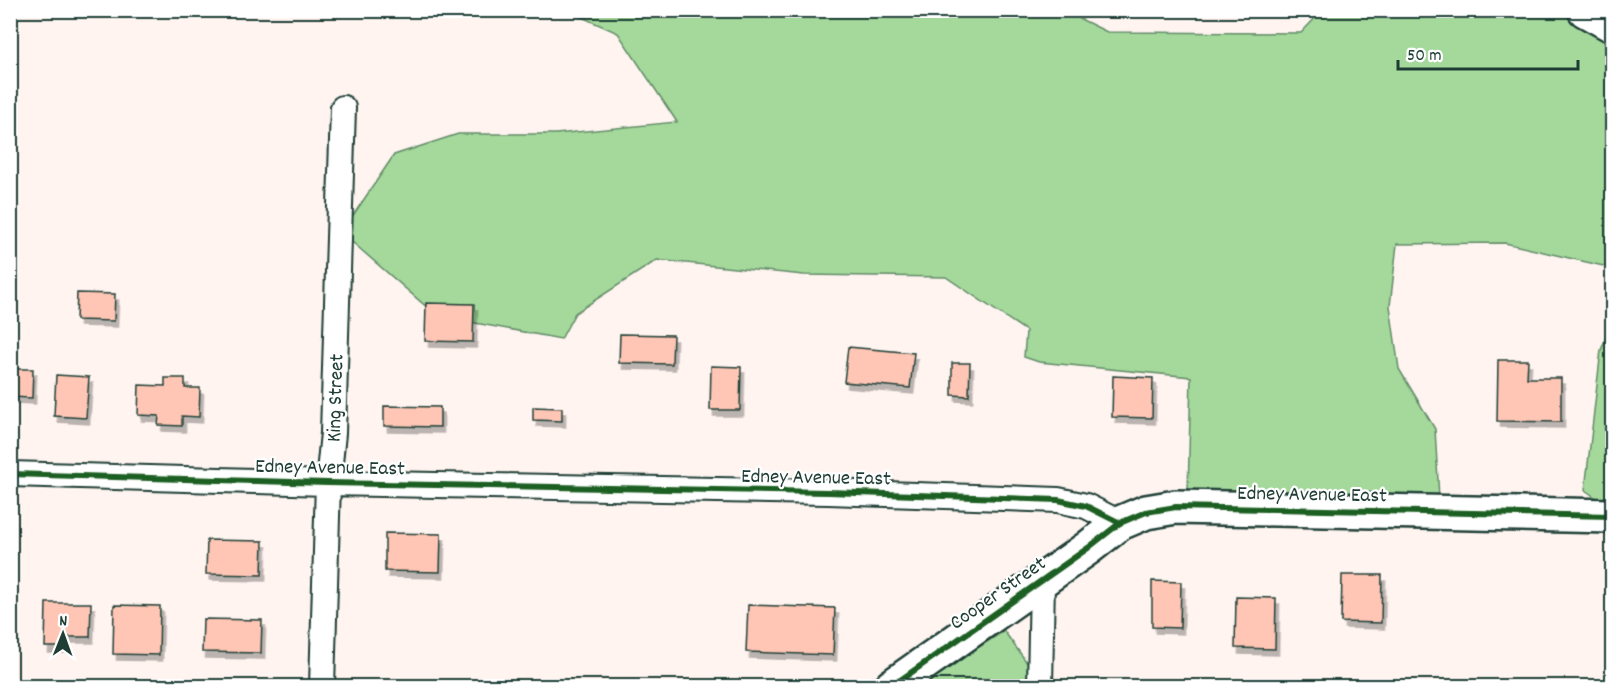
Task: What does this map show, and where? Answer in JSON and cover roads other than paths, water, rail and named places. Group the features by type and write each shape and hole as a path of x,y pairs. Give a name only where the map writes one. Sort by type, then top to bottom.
{"street":[{"path":"1585,10 1612,25"},
{"name":"King Street","path":"322,687 343,108"},
{"name":"Edney Avenue East","path":"10,474 328,483 828,492 1058,500 1086,506 1120,523 1146,512 1176,507 1612,516"},
{"name":"Cooper Street","path":"892,687 1120,523"},
{"path":"1040,687 1042,580"}]}
